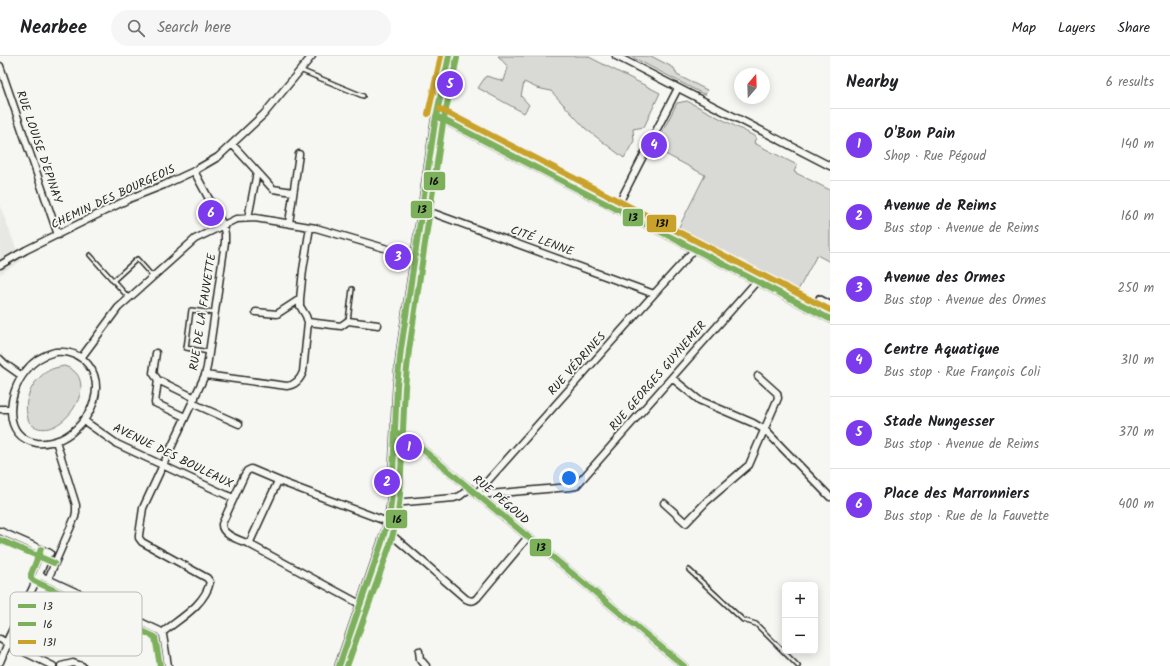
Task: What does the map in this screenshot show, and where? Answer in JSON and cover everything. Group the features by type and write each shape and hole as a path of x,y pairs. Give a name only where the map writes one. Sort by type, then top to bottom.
{"street":[{"name":"CHEMIN DES BOURGEOIS","path":"0,265 131,198 164,185 214,160 264,114 312,56"},
{"path":"338,666 385,532 392,503 400,357 436,116 449,56"},
{"path":"616,56 830,166"},
{"name":"RUE LOUISE D'EPINAY","path":"0,66 58,235"},
{"path":"616,209 678,88"},
{"path":"436,116 830,319"},
{"path":"232,144 273,189 294,192"},
{"path":"289,223 299,154"},
{"name":"RUE DE LA FAUVETTE","path":"162,633 198,604 210,582 207,578 145,544 139,538 143,508 205,375 215,313 225,234 223,225 194,171"},
{"path":"248,218 257,172"},
{"name":"CITÉ LENNE","path":"422,208 654,294"},
{"path":"223,225 236,219 248,218 259,218 289,223 325,230 415,257"},
{"name":"RUE DE LA FAUVETTE","path":"81,358 116,310 128,298 198,237 223,225"},
{"path":"205,375 282,385 293,384 300,378 303,372 308,322 300,306 300,299 310,227"},
{"name":"RUE VÉDRINES","path":"477,494 654,294 695,250"},
{"name":"RUE GEORGES GUYNEMER","path":"477,494 576,486 757,281"},
{"path":"812,310 819,298 830,304"},
{"path":"256,312 277,314 300,299"},
{"path":"308,322 341,326 348,321 378,324"},
{"path":"64,352 74,354 81,358 87,362 96,384 94,401 78,428 56,441 46,444 37,443 24,437 15,428 11,418 10,409 13,393 22,376 32,364 49,354 64,352"},
{"path":"156,353 153,372 158,380 239,424"},
{"path":"0,359 22,376"},
{"path":"664,503 686,523 707,501 747,468 752,460 778,396 777,392 758,376"},
{"path":"672,378 699,400 753,423 764,430 830,497"},
{"path":"158,380 155,403 185,418"},
{"path":"0,409 10,409"},
{"name":"AVENUE DES BOULEAUX","path":"83,420 115,443 233,498"},
{"name":"RUE PÉGOUD","path":"395,432 410,439 684,666"},
{"path":"48,579 75,517 76,508 56,441"},
{"path":"360,604 249,544 229,535 222,529 222,521 244,476 249,470 254,470 278,481 388,522"},
{"path":"249,544 278,481"},
{"path":"392,503 454,498 464,494 470,488"},
{"path":"0,530 57,556"},
{"path":"385,532 393,536 470,601 477,598 528,537"},
{"path":"31,592 48,552"},
{"path":"39,575 76,592"},
{"path":"142,623 162,633 168,666"},
{"path":"0,662 10,637"},
{"path":"0,639 10,644"},
{"path":"419,651 420,659 426,666"},
{"path":"33,656 53,666"},
{"path":"61,666 73,664 82,666"}],"lane":[{"path":"300,70 363,96"},
{"path":"90,256 128,298"},
{"path":"113,281 137,259 152,277"},
{"path":"348,321 352,289"},
{"path":"209,352 186,348 191,310 215,313"},
{"path":"689,570 743,620 756,624 798,666"}],"shaded area":[{"path":"498,56 587,56 660,93 644,127 633,129 634,141 624,158 586,129 551,91 537,88 524,82 521,96 529,105 524,113 478,88 486,76 504,81 508,67"},
{"path":"630,56 651,56 674,68 677,75 707,90 705,95"},
{"path":"687,101 756,137 754,143 797,165 794,172 830,190 830,262 817,255 797,292 677,231 705,175 654,148 677,103"},
{"path":"0,206 21,261 0,274"},
{"path":"64,366 76,373 81,383 80,395 74,408 66,418 55,426 43,429 32,425 28,420 26,407 29,393 42,375 55,368"}],"transit line":[{"name":"131","path":"428,114 441,56"},
{"name":"13","path":"339,666 382,542 390,512 397,386 401,349 435,122 449,56"},
{"name":"16","path":"347,666 390,545 398,514 405,387 409,350 443,123 457,58"},
{"name":"131","path":"440,109 830,310"},
{"name":"13","path":"436,116 830,319"},
{"name":"13","path":"395,432 410,439 684,666"},
{"name":"16","path":"0,540 54,563"},
{"name":"16","path":"41,549 31,574 31,578 34,581 58,592"},
{"name":"16","path":"142,631 155,637 160,666"}],"place":[{"name":"Stade Nungesser","path":"450,84"},
{"name":"Centre Aquatique","path":"654,145"},
{"name":"Place des Marronniers","path":"211,213"},
{"name":"Avenue des Ormes","path":"398,257"},
{"name":"O'Bon Pain","path":"409,447"},
{"name":"Avenue de Reims","path":"387,482"}]}
